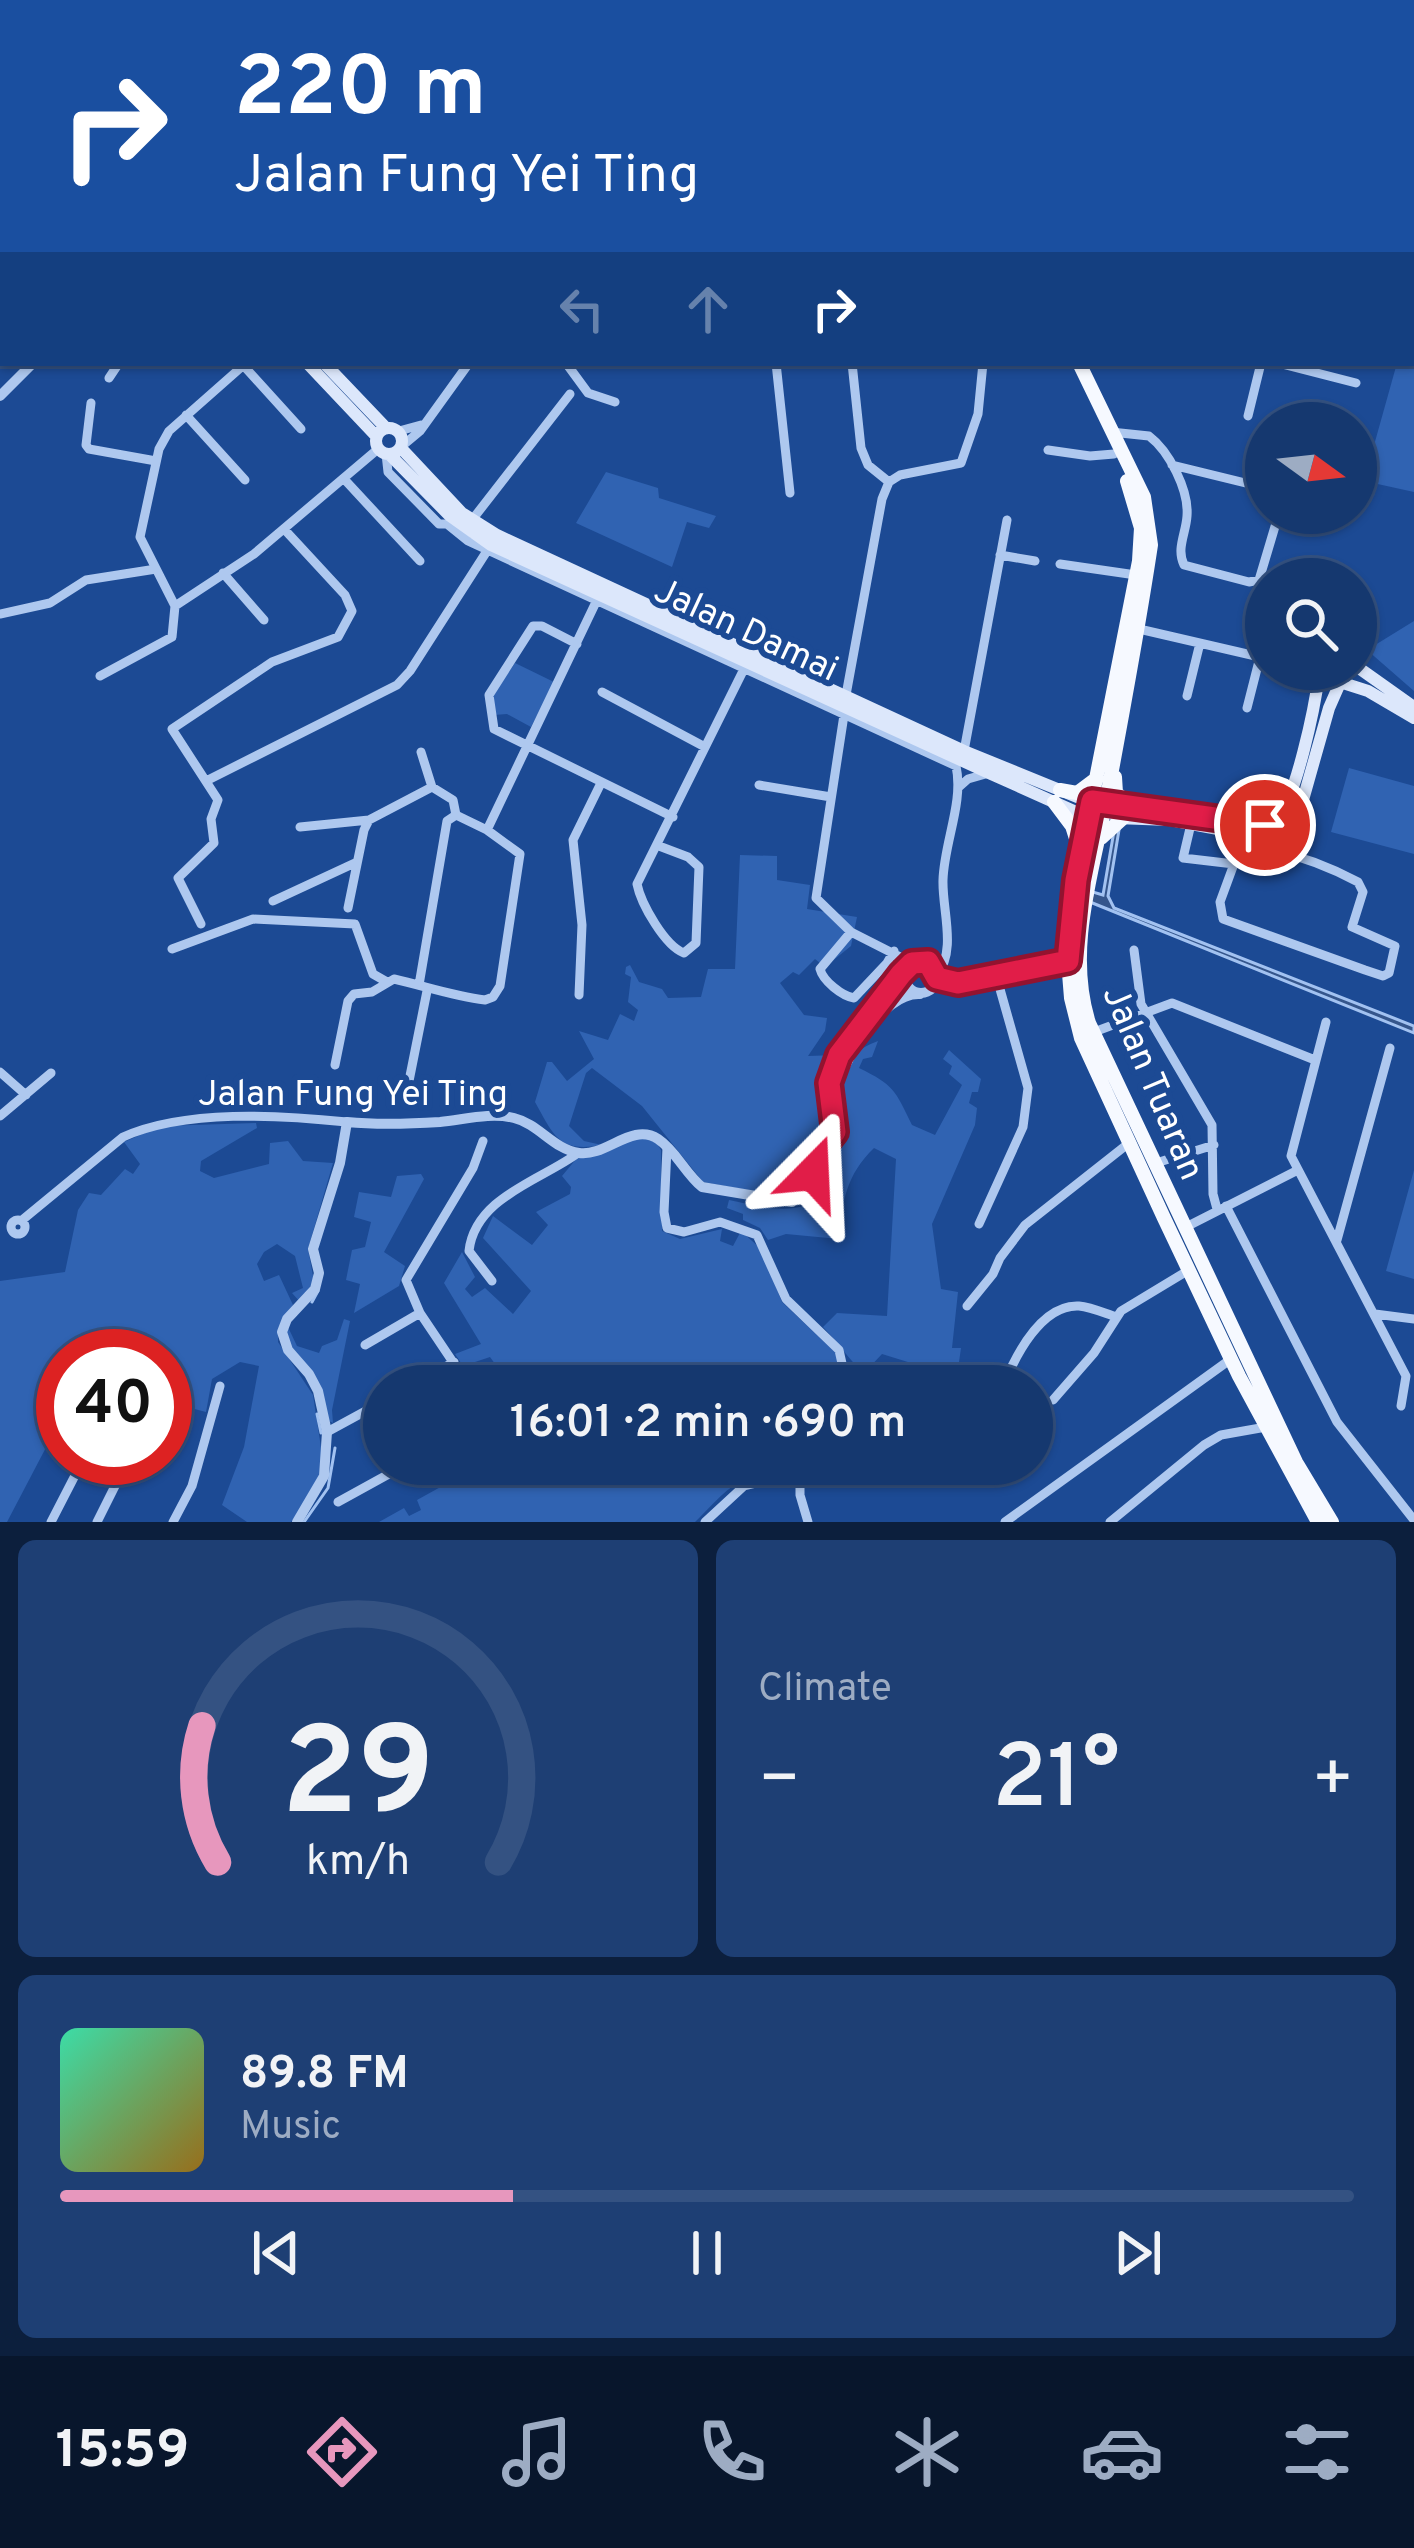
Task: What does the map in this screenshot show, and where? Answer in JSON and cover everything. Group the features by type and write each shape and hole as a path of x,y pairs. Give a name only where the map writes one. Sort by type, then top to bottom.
{"main road":[{"name":"Jalan Damai","path":"310,366 472,520 497,536 1057,796"},
{"name":"Jalan Damai","path":"326,366 448,520 491,545 989,773 1097,808 1127,811"},
{"name":"Jalan Tuaran","path":"1076,366 1132,492 1141,528 1097,777 1096,851 1078,962 1080,994 1296,1462 1332,1522"},
{"name":"Jalan Tuaran","path":"1077,366 1144,497 1151,545 1118,737 1076,880 1068,961 1071,998 1081,1038 1129,1143 1239,1376 1318,1522"},
{"path":"1377,683 1414,707"},
{"path":"1127,811 1253,825 1275,823 1289,797 1314,690"},
{"path":"1118,737 1114,789 1127,811 1270,839 1292,829 1339,690"},
{"path":"1365,690 1414,718"},
{"path":"1076,880 1077,836 1057,796 1077,793 1097,777"},
{"path":"1096,851 1104,834 1127,811"},
{"path":"1068,961 1080,994"},
{"path":"1237,1331 1232,1339 1248,1374 1239,1376"}],"street":[{"path":"0,396 30,366"},
{"path":"109,378 117,366"},
{"path":"100,676 172,637 175,606 140,537 156,461 162,439 243,366"},
{"path":"247,366 301,429"},
{"path":"175,606 284,530 390,443 424,424 463,366"},
{"path":"568,366 588,393 615,402"},
{"path":"776,366 790,494"},
{"path":"852,366 861,448 868,465 889,482"},
{"path":"846,695 889,482 905,474 954,467 963,460 978,414 982,366"},
{"path":"1252,402 1261,366"},
{"path":"1290,366 1356,383"},
{"path":"472,520 570,394"},
{"path":"91,403 89,448 156,461"},
{"path":"186,416 245,480"},
{"path":"1111,432 1154,438 1172,465 1188,508 1180,551 1184,565 1256,582 1264,574 1274,534"},
{"path":"1048,450 1114,454"},
{"path":"1172,465 1245,483"},
{"path":"345,480 420,561"},
{"path":"448,520 487,551 956,766 959,787 943,865 944,967 930,991 894,1000 840,1065"},
{"path":"964,751 1006,520"},
{"path":"201,924 178,878 214,843 211,819 218,800 173,734 175,725 272,662 338,637 352,611 345,595 284,530"},
{"path":"208,780 397,685 487,551"},
{"path":"1000,555 1035,560"},
{"path":"1060,564 1136,575"},
{"path":"0,614 50,603 86,580 156,569"},
{"path":"223,573 264,620"},
{"path":"487,830 596,602"},
{"path":"577,644 533,626 489,695 494,729 673,817"},
{"path":"1139,629 1260,657 1247,709"},
{"path":"1187,696 1200,643"},
{"path":"659,846 688,856 699,867 696,943 684,953 674,949 637,890 744,668"},
{"path":"602,692 705,747"},
{"path":"844,715 815,893 823,907 851,932 894,951 910,965"},
{"path":"422,752 432,787 453,800 455,815"},
{"path":"959,787 989,773"},
{"path":"579,995 582,925 573,840 601,783"},
{"path":"759,785 831,797"},
{"path":"300,827 369,820 432,787"},
{"path":"335,1065 350,996 372,992 394,979 485,1000 494,998 500,986 520,854 487,830 455,815"},
{"path":"409,1081 447,821 455,815"},
{"path":"348,908 369,820"},
{"path":"1191,824 1183,858 1234,864"},
{"path":"1244,845 1288,854 1358,882 1364,892 1352,927 1395,946 1389,973 1365,970 1223,919 1220,902 1234,864 1244,845"},
{"path":"273,901 357,862"},
{"path":"172,949 254,919 355,924 373,974 387,982"},
{"path":"851,932 820,969 847,997 854,998 894,951"},
{"path":"1134,950 1144,1011 1209,1118 1213,1194 1337,1422 1414,1520"},
{"path":"491,1281 469,1251 478,1226 503,1197 578,1153 600,1150 637,1134 658,1138 702,1187 792,1202 809,1186 820,1151 833,1138 840,1065 910,965 928,962 937,976 958,983 1068,961"},
{"path":"910,965 905,982 920,994"},
{"path":"979,1224 1023,1127 1028,1088 996,974"},
{"path":"1094,1032 1172,1003 1315,1060"},
{"path":"1326,1022 1291,1156 1406,1376 1401,1406"},
{"path":"1337,1240 1390,1048"},
{"path":"0,1072 26,1095"},
{"path":"0,1116 51,1073"},
{"name":"Jalan Fung Yei Ting","path":"21,1221 89,1163 138,1130 158,1124 296,1116 387,1125 507,1117 521,1120 578,1153"},
{"path":"297,1522 324,1476 326,1432 318,1391 288,1350 282,1332 287,1319 315,1289 319,1273 313,1249 340,1163 347,1122"},
{"path":"450,1365 454,1363 420,1313 406,1280 473,1168 483,1141"},
{"path":"967,1306 1025,1225 1129,1143"},
{"path":"1156,1163 1214,1145"},
{"path":"667,1148 667,1228 684,1232 719,1222 757,1235 786,1299 839,1351 843,1365"},
{"path":"1186,1226 1296,1171"},
{"path":"1053,1400 1094,1353 1116,1317 1189,1270"},
{"path":"1014,1365 1025,1344 1058,1311 1082,1306 1116,1317"},
{"path":"365,1345 420,1313"},
{"path":"1375,1314 1414,1318"},
{"path":"1005,1522 1231,1359"},
{"path":"173,1522 192,1486 220,1386"},
{"path":"326,1432 363,1412"},
{"path":"1110,1522 1204,1445 1221,1435 1266,1427"},
{"path":"51,1522 70,1485"},
{"path":"97,1522 116,1485"},
{"path":"338,1502 369,1485"},
{"path":"706,1522 747,1485"},
{"path":"801,1485 808,1522"}],"shaded area":[{"path":"1396,366 1414,366 1414,492 1377,484 1377,435"},
{"path":"606,472 658,488 659,498 716,516 709,528 687,522 672,567 576,523"},
{"path":"1414,621 1414,691 1377,659 1377,644"},
{"path":"515,663 554,682 531,727 507,714 494,715 490,699"},
{"path":"1349,768 1414,786 1414,854 1331,832"},
{"path":"1119,830 1108,896 1114,908 1414,1026 1414,1033 1090,902 1093,892 1103,895 1114,831"},
{"path":"740,855 777,856 777,880 810,885 807,909 857,917 851,946 825,967 815,959 799,975 793,972 780,983 804,1015 827,1018 825,1031 808,1056 837,1055 824,1087 830,1160 815,1191 797,1199 703,1182 642,1106 592,1068 586,1073 569,1126 584,1141 602,1145 576,1146 559,1139 535,1102 547,1062 567,1081 594,1059 579,1031 608,1040 620,1014 634,1021 638,1010 628,1002 631,977 625,974 626,967 630,965 639,982 662,989 668,998 701,997 708,969 735,969"},
{"path":"878,1041 872,1057 863,1059 859,1068 892,1090 912,1125 935,1135 962,1085 949,1074 952,1066 943,1059 949,1050 981,1079 969,1103 977,1108 975,1125 932,1224 941,1289 958,1292 952,1348 961,1348 963,1365 918,1365 882,1354 872,1365 856,1365 823,1327 837,1313 887,1316 896,1159 874,1148 857,1168 844,1201 839,1239 786,1234 768,1240 760,1228 743,1220 743,1214 727,1208 729,1200 786,1209 819,1199 832,1181 837,1103 842,1077 854,1056"},
{"path":"256,1123 257,1128 201,1161 200,1171 214,1178 269,1164 270,1143 288,1141 303,1161 333,1163 308,1249 314,1281 300,1302 292,1293 303,1288 295,1256 277,1244 257,1264 264,1281 279,1275 293,1305 278,1331 278,1342 313,1395 322,1454 320,1475 291,1522 247,1522 222,1505 244,1447 259,1366 240,1362 212,1379 206,1412 192,1408 192,1329 36,1329 36,1467 7,1522 0,1522 0,1281 65,1272 78,1210 89,1193 101,1195 125,1169 133,1174 140,1164 124,1142 161,1126"},
{"path":"641,1137 657,1143 662,1231 680,1239 722,1229 720,1241 733,1246 741,1231 761,1249 782,1302 837,1354 839,1365 496,1365 490,1357 462,1365 455,1354 481,1344 444,1283 462,1252 475,1277 465,1289 472,1297 485,1288 513,1314 531,1291 483,1238 493,1216 532,1245 548,1225 536,1212 570,1194 571,1187 562,1176 577,1158"},
{"path":"1414,1170 1414,1279 1386,1271"},
{"path":"421,1174 424,1179 384,1252 405,1266 399,1286 354,1313 360,1284 346,1280 352,1250 365,1247 371,1222 354,1217 359,1192 391,1197 397,1176"},
{"path":"344,1319 350,1321 333,1423 327,1420 296,1361 287,1325 297,1346 319,1353 322,1346 337,1340"},
{"path":"444,1485 735,1485 695,1522 379,1522 404,1508 409,1516 421,1510 417,1500"}],"waterway":[{"path":"312,1302 318,1291"},
{"path":"317,1414 321,1433"},
{"path":"304,1522 328,1488 335,1448"}],"route":[{"path":"813,1173 820,1151 835,1132 829,1083 832,1069 910,965 928,962 937,978 958,983 1068,961 1076,880 1092,801 1265,825"}]}
